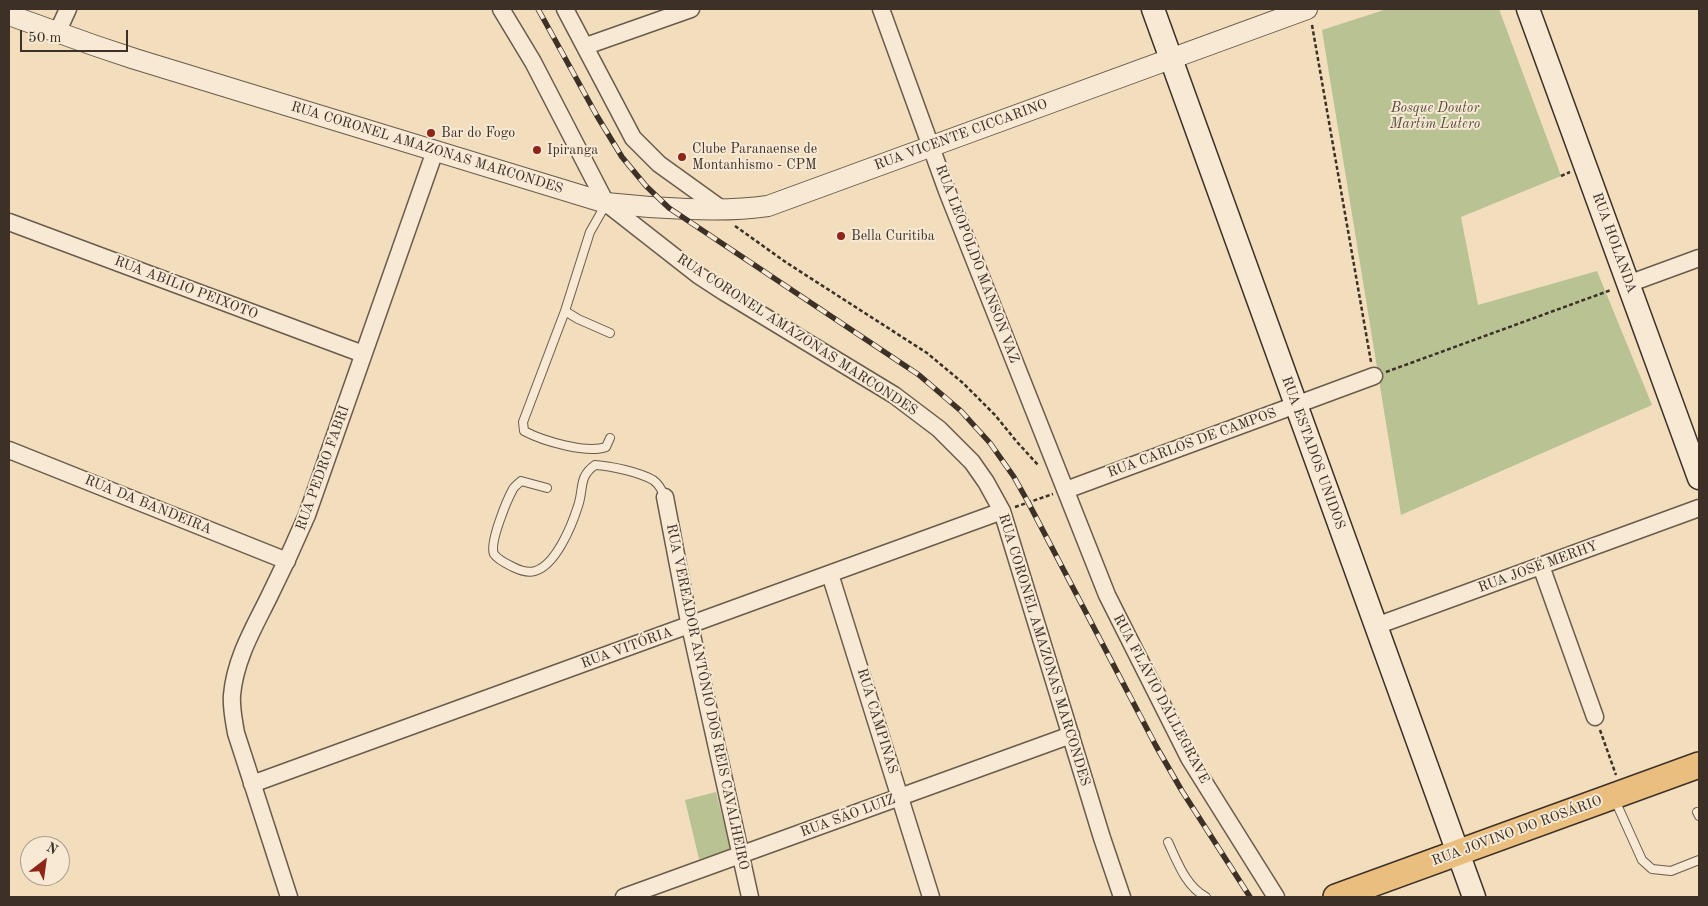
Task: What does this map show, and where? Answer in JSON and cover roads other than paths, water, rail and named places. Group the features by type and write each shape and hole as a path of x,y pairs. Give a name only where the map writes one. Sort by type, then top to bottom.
{"main road":[{"name":"RUA ESTADOS UNIDOS","path":"1152,9 1474,897"},
{"name":"RUA HOLANDA","path":"1528,9 1699,478"},
{"name":"RUA JOVINO DO ROSÁRIO","path":"1336,897 1699,765"}],"street":[{"path":"58,33 68,9"},
{"path":"502,9 533,62 606,203"},
{"path":"565,9 633,138 659,164 728,218"},
{"path":"586,46 691,9"},
{"name":"RUA LEOPOLDO MANSON VAZ","path":"881,9 947,191 1066,490"},
{"name":"RUA VICENTE CICCARINO","path":"606,203 728,218 750,209 768,206 1307,9"},
{"name":"RUA CORONEL AMAZONAS MARCONDES","path":"9,15 135,59 606,203 724,292 894,395 940,429 972,462 1002,511 1102,838 1122,897"},
{"name":"RUA PEDRO FABRI","path":"289,897 236,733 232,712 232,696 239,661 247,641 287,561 315,493 435,151"},
{"name":"RUA ABÍLIO PEIXOTO","path":"9,222 363,354"},
{"path":"1628,284 1699,258"},
{"name":"RUA CARLOS DE CAMPOS","path":"1066,490 1374,376"},
{"name":"RUA DA BANDEIRA","path":"9,450 287,561"},
{"name":"RUA FLÁVIO DALLEGRAVE","path":"1066,490 1107,595 1189,758 1276,897"},
{"name":"RUA VEREADOR ANTÔNIO DOS REIS CAVALHEIRO","path":"665,497 690,625 750,897"},
{"name":"RUA JOSÉ MERHY","path":"1376,626 1699,508"},
{"name":"RUA VITÓRIA","path":"252,784 1002,511"},
{"path":"1541,566 1596,717"},
{"name":"RUA CAMPINAS","path":"830,574 932,897"},
{"name":"RUA SÃO LUIZ","path":"624,897 1071,735"}],"lane":[{"path":"606,203 590,232 565,312 523,422 524,431 585,450 598,450 606,447 610,438"},
{"path":"565,312 610,334"},
{"path":"547,488 521,481 514,487 502,515 493,545 495,555 504,563 518,570 533,572 542,568 551,560 566,533 578,504 586,471 594,465 610,466 653,480 661,488 665,497"},
{"path":"1618,795 1642,860 1652,869 1671,871 1699,860"},
{"path":"1168,842 1189,882 1206,897"}],"railway":[{"path":"538,9 597,116 622,157 646,186 669,208 919,375 961,411 990,443 1014,477 1028,502 1156,746 1182,791 1250,897"}],"place":[{"name":"Bar do Fogo","path":"431,133"},
{"name":"Ipiranga","path":"537,150"},
{"name":"Clube Paranaense de Montanhismo - CPM","path":"682,157"},
{"name":"Bella Curitiba","path":"841,236"}],"park label":[{"name":"Bosque Doutor Martim Lutero","path":"1435,116"}]}
